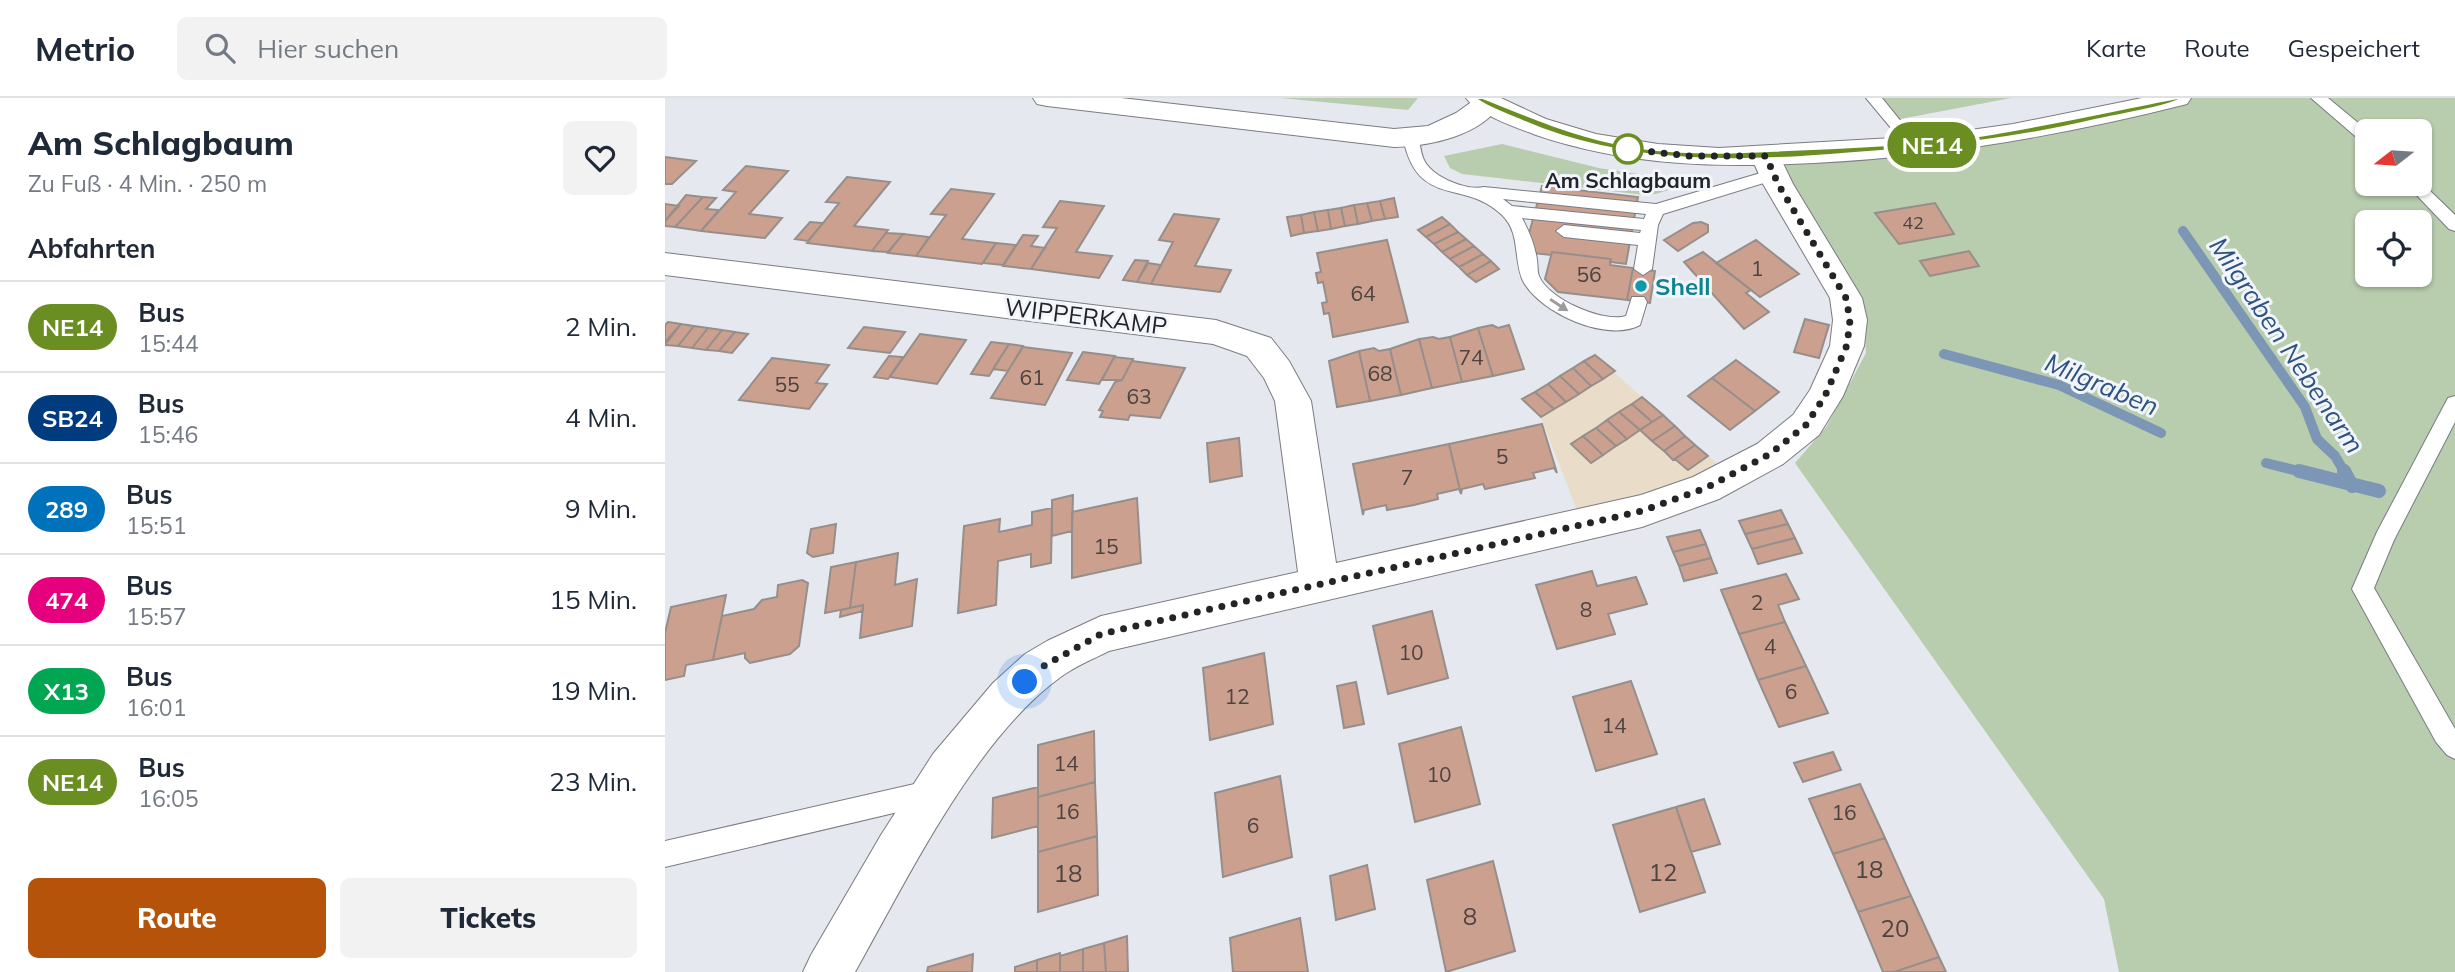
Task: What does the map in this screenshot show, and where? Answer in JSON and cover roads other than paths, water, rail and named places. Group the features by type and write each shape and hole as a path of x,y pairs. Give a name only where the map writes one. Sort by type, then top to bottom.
{"street":[{"path":"1047,98 1411,138 1422,138 1450,129 1484,101 1541,125 1621,148 1770,165 2060,125 2177,98"},
{"path":"828,972 934,792 994,712 1042,667 1101,634 1642,511 1706,488 1770,454 1806,425 1837,371 1847,345 1850,320 1846,298 1770,165"},
{"name":"WIPPERKAMP","path":"665,264 1216,332 1259,347 1277,370 1293,401 1319,583"}],"lane":[{"path":"1874,98 1898,127 1907,147"},
{"path":"2319,98 2355,128"},
{"path":"1411,138 1416,161 1429,177 1497,202 1513,218 1528,258 1529,274 1548,298 1562,308 1588,319 1615,325 1629,324 1634,320 1637,302"},
{"path":"1513,218 1651,225 1770,165"},
{"path":"1471,191 1651,225"},
{"path":"2426,196 2455,225"},
{"path":"1643,269 1651,225"},
{"path":"2455,403 2384,538 2363,589 2444,734 2455,747"},
{"path":"665,854 934,792"}],"waterway":[{"name":"Milgraben Nebenarm","path":"2183,231 2305,407 2317,439 2335,456 2345,473"},
{"name":"Milgraben","path":"1944,354 2059,385 2161,433"},
{"name":"Milgraben","path":"2266,463 2306,473"},
{"name":"Milgraben","path":"2299,471 2351,484"},
{"name":"Milgraben Nebenarm","path":"2344,471 2351,484"},
{"name":"Milgraben","path":"2351,484 2379,491"}],"place":[{"name":"Am Schlagbaum","path":"1628,149"},
{"name":"Shell","path":"1641,286"}]}
